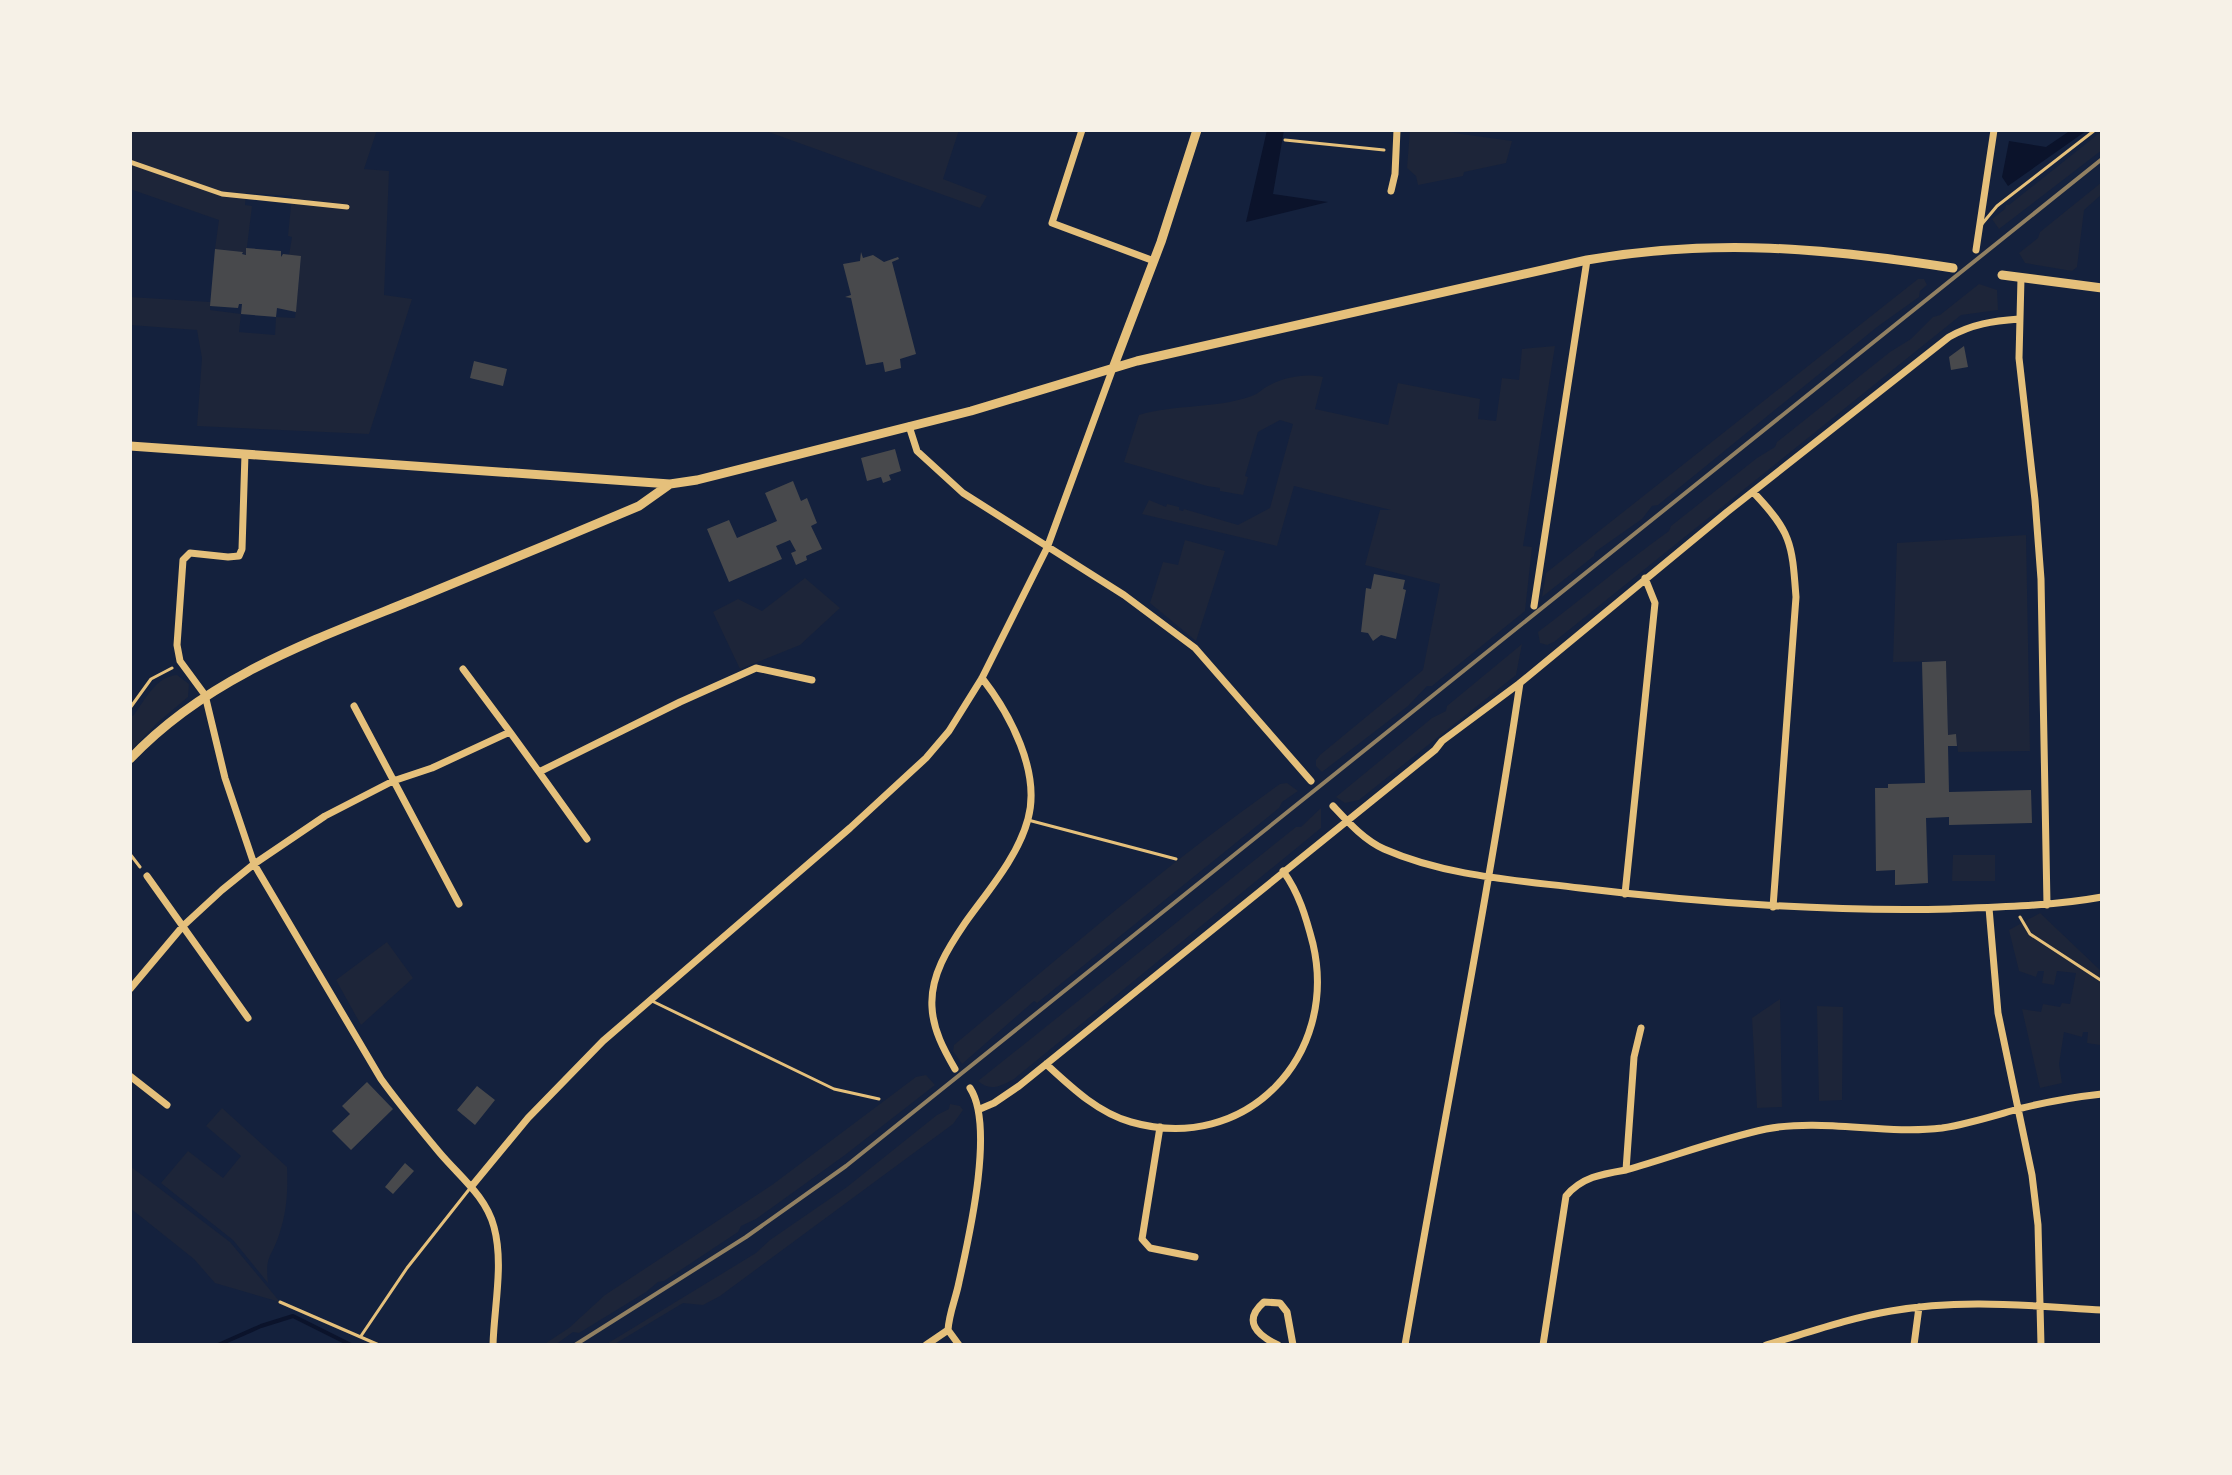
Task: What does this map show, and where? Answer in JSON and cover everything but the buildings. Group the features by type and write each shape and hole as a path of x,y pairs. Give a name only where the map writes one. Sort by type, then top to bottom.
{"street":[{"path":"1082,130 1052,223 1154,261"},
{"path":"471,1187 562,1082 650,1000 788,884 926,758 949,731 982,678 1047,548 1154,261 1197,130"},
{"path":"1391,191 1397,130"},
{"path":"1976,250 1994,130"},
{"path":"130,162 222,194 347,207"},
{"path":"130,446 670,484 697,480 995,405 1113,368 1587,260 1645,250 1775,246 1953,268"},
{"path":"1534,606 1587,260"},
{"path":"2002,275 2102,288"},
{"path":"2021,278 2019,358 2041,579 2047,905"},
{"path":"980,1109 1007,1094 1046,1064 1435,750 1442,741 1520,683 1645,578 1949,337 1983,323 2019,319"},
{"path":"909,426 917,451 963,493 1124,595 1195,648 1311,781"},
{"path":"245,454 242,549 239,556 190,553 183,560 177,645 184,666 205,695 225,778 254,864 381,1079 401,1107 471,1187 490,1218 498,1254 493,1345"},
{"path":"130,759 205,695 274,657 639,506 670,484"},
{"path":"1754,493 1778,517 1792,547 1796,597 1773,907"},
{"path":"1625,894 1655,603 1645,578"},
{"path":"539,772 756,668 812,680"},
{"path":"463,669 587,839"},
{"path":"955,1069 935,1031 932,1008 937,975 951,943 1004,868 1028,820 1030,785 1022,753 1010,723 982,678"},
{"path":"1405,1345 1490,877 1520,683"},
{"path":"354,706 459,904"},
{"path":"130,989 183,926 254,864 325,816 393,781 432,768 510,732"},
{"path":"1333,806 1380,847 1426,864 1490,877 1625,894 1840,911 2014,907 2102,897"},
{"path":"1046,1064 1070,1087 1115,1116 1133,1123 1160,1127 1207,1126 1241,1115 1272,1092 1291,1071 1316,1006 1317,964 1306,919 1294,886 1283,871"},
{"path":"147,876 248,1018"},
{"path":"1989,908 1998,1013 2028,1151 2038,1225 2041,1345"},
{"path":"1626,1170 1634,1057 1641,1028"},
{"path":"130,1076 167,1105"},
{"path":"926,1345 948,1330 980,1162 980,1109 970,1088"},
{"path":"1543,1345 1566,1196 1576,1184 1767,1129 1820,1126 1907,1130 1941,1128 1976,1122 2019,1109 2102,1094"},
{"path":"1160,1127 1142,1239 1150,1248 1195,1257"},
{"path":"1278,1345 1256,1331 1252,1321 1255,1310 1264,1302 1280,1303 1287,1312 1293,1345"},
{"path":"1766,1345 1838,1322 1919,1307 1958,1304 2102,1310"},
{"path":"1914,1345 1919,1307"},
{"path":"948,1330 959,1345"}],"lane":[{"path":"1980,226 1997,206 2095,130"},
{"path":"1028,820 1176,859"},
{"path":"650,1000 834,1089 879,1099"},
{"path":"361,1336 407,1268 471,1187"},
{"path":"280,1302 379,1345"}],"path":[{"path":"1285,140 1394,151"},
{"path":"130,708 151,679 172,668 184,666"},
{"path":"130,854 147,876"},
{"path":"2014,907 2030,934 2102,981"}],"shaded area":[{"path":"130,130 377,130 364,169 389,171 384,295 412,299 369,434 197,426 202,358 197,330 130,325 130,297 210,302 210,310 241,314 239,332 275,335 276,317 295,318 301,257 289,255 292,196 246,193 245,205 252,206 246,255 215,249 219,220 130,189"},
{"path":"763,130 959,130 943,179 987,196 980,208"},
{"path":"1267,130 1284,130 1273,194 1328,202 1246,222"},
{"path":"1410,130 1433,130 1512,141 1506,163 1418,185 1416,176 1407,168"},
{"path":"2071,130 2086,131 2008,186 2002,177 2009,141 2046,147"},
{"path":"2102,131 2102,150 1999,229 1992,219 2006,205"},
{"path":"2102,182 2102,194 2084,210 2077,267 2072,271 2025,263 2019,253"},
{"path":"1918,279 1924,279 1927,285 1920,291 1919,297 1877,327 1658,505 1652,506 1642,519 1595,552 1594,556 1542,597 1546,573"},
{"path":"1979,284 1997,290 1998,310 1961,315 1554,642 1547,645 1540,643 1538,632 1669,531 1671,526 1757,458 1775,447 1777,442 1890,352 1911,339 1933,317 1940,315"},
{"path":"1555,346 1523,546 1532,547 1525,611 1322,772 1316,766 1320,755 1423,670 1440,584 1365,565 1380,510 1391,510 1294,486 1277,546 1142,514 1149,500 1238,525 1270,508 1293,424 1280,420 1258,432 1245,476 1248,477 1243,495 1124,462 1139,415 1238,400 1281,380 1309,375 1323,377 1315,409 1388,425 1398,383 1480,399 1478,419 1496,421 1502,378 1519,380 1522,349"},
{"path":"2026,535 2030,751 1958,752 1956,735 1948,735 1946,661 1893,662 1897,543"},
{"path":"1185,540 1225,551 1196,641 1150,603 1163,562 1178,565"},
{"path":"805,578 840,608 800,645 740,669 713,612 738,599 762,611"},
{"path":"1522,644 1516,675 1359,800 1345,803 1336,797 1432,718 1446,711 1447,706"},
{"path":"177,675 189,684 188,697 157,723 130,752 130,714 133,716 157,684"},
{"path":"1287,783 1298,791 1282,802 1279,808 1037,1003 1034,1001 962,1064 953,1051 954,1045 1155,878 1280,784"},
{"path":"1321,808 1321,828 1014,1079 992,1087 978,1081 1296,827 1301,827"},
{"path":"1953,855 1995,855 1995,881 1952,881"},
{"path":"2040,913 2102,972 2100,1045 2087,1043 2088,1032 2083,1032 2082,1037 2064,1032 2059,1064 2062,1083 2040,1088 2022,1009 2041,1012 2043,1004 2060,1007 2062,1003 2070,1004 2076,973 2057,971 2054,985 2042,983 2044,971 2038,971 2036,977 2019,971 2009,930"},
{"path":"387,942 413,978 361,1025 336,980"},
{"path":"1780,999 1782,1107 1757,1108 1752,1018"},
{"path":"1817,1006 1843,1007 1842,1100 1819,1101"},
{"path":"926,1075 935,1085 845,1155 756,1219 741,1226 738,1232 579,1333 573,1332 555,1345 543,1345 569,1328 605,1295 772,1185 916,1077"},
{"path":"950,1104 963,1110 953,1124 720,1296 703,1305 683,1303 613,1345 605,1345 756,1253 949,1109"},
{"path":"222,1108 287,1167 285,1210 268,1262 268,1283 233,1240 161,1183 188,1151 223,1178 241,1156 206,1126"},
{"path":"130,1166 230,1242 280,1302 215,1283 194,1259 130,1208"}],"waterway":[{"path":"218,1345 293,1316 351,1345"}],"railway":[{"path":"575,1345 746,1237 846,1166 2102,159"}]}
